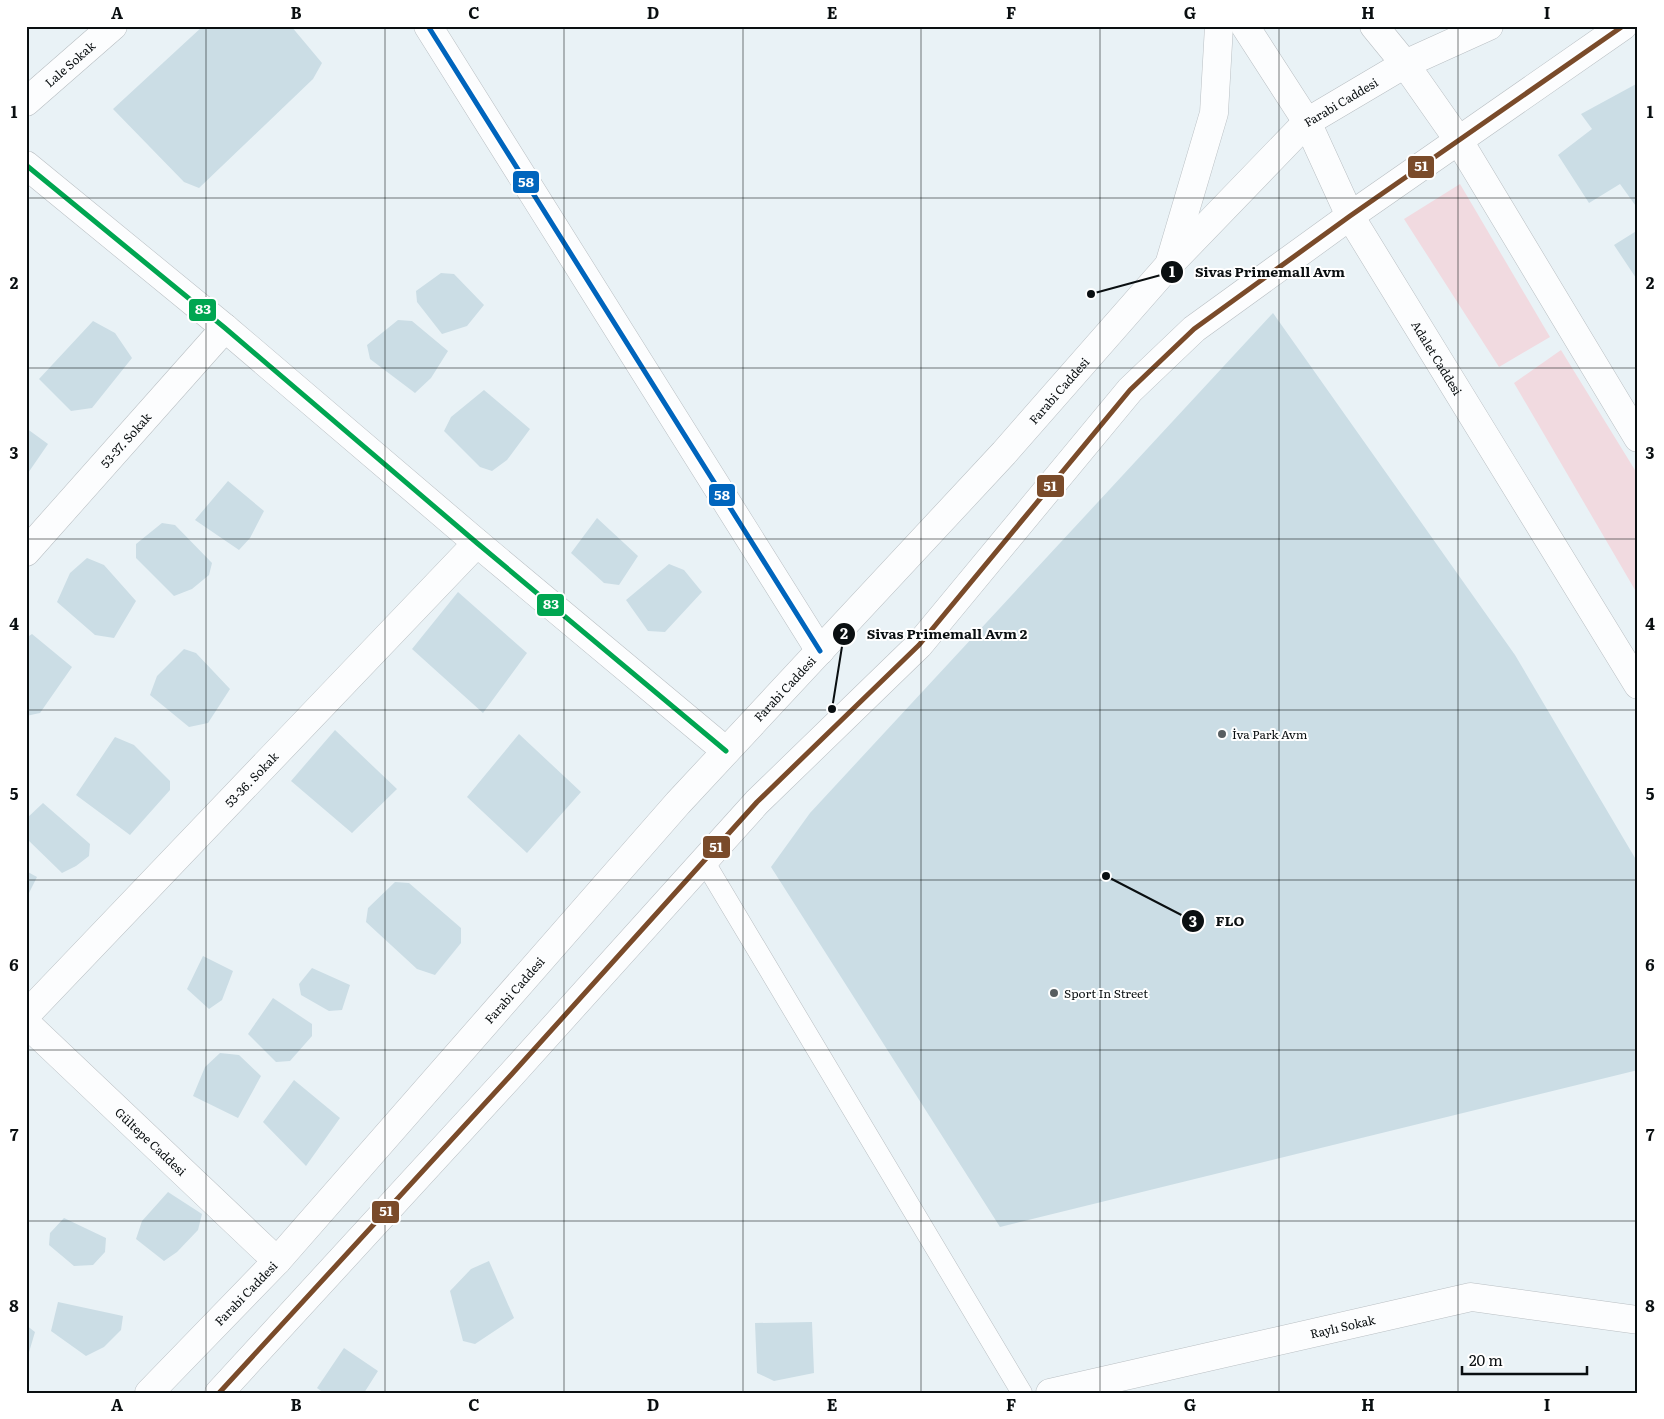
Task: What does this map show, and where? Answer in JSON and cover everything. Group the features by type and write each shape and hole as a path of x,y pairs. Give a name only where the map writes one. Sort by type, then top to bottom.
{"street":[{"name":"Lale Sokak","path":"26,102 113,26"},
{"path":"428,26 820,651"},
{"path":"1169,265 1214,113 1219,26"},
{"name":"Adalet Caddesi","path":"1245,26 1307,122 1350,216 1638,685"},
{"path":"1374,26 1405,64 1459,141 1638,438"},
{"name":"Farabi Caddesi","path":"149,1393 277,1261 678,803 1004,453 1169,265 1307,122 1405,64 1489,26"},
{"path":"219,1393 511,1075 757,802 919,645 1130,390 1194,329 1350,216 1623,26"},
{"path":"26,165 225,328 477,543 726,751"},
{"name":"53-37. Sokak","path":"26,552 225,328"},
{"name":"53-36. Sokak","path":"26,1015 477,543"},
{"name":"Gültepe Caddesi","path":"26,1023 277,1261"},
{"name":"Raylı Sokak","path":"1050,1393 1471,1297 1638,1320"}],"lane":[{"path":"704,861 1022,1393"}],"shaded area":[{"path":"1460,184 1550,337 1499,367 1404,219"},
{"path":"1561,350 1638,475 1638,595 1514,383"}],"building":[{"path":"203,26 291,26 322,63 313,79 199,188 184,182 113,109"},
{"path":"1638,83 1638,209 1620,184 1589,203 1558,155 1592,129 1581,114"},
{"path":"1638,230 1638,281 1614,245"},
{"path":"441,273 454,274 484,305 467,326 442,334 417,302 416,291"},
{"name":"İva Park Avm","path":"1273,313 1515,655 1638,863 1638,1070 1000,1227 771,867 810,813"},
{"path":"398,320 412,321 448,351 431,378 415,393 370,359 367,345"},
{"path":"93,321 115,333 132,358 92,408 71,411 39,379"},
{"path":"484,390 530,429 507,460 492,471 480,467 444,431 451,417"},
{"path":"26,428 48,444 26,476"},
{"path":"228,481 264,511 250,538 239,550 195,520"},
{"path":"597,518 638,556 619,585 604,583 571,553"},
{"path":"162,523 175,525 212,563 209,575 192,589 174,596 136,558 136,544"},
{"path":"87,558 104,565 136,601 114,638 95,635 57,602 70,573"},
{"path":"669,564 684,570 702,592 665,632 648,631 626,600"},
{"path":"458,592 527,653 483,713 412,649"},
{"path":"32,634 72,667 40,713 26,716 26,638"},
{"path":"184,649 196,653 230,689 208,723 189,727 150,695 157,676"},
{"path":"335,730 397,789 352,833 291,781"},
{"path":"519,734 581,792 527,853 467,797"},
{"path":"115,737 134,745 170,781 170,790 130,835 76,795"},
{"path":"43,803 90,844 89,856 76,866 62,873 26,838 26,819"},
{"path":"26,871 37,877 26,899"},
{"path":"395,882 409,883 461,928 461,943 435,975 417,969 366,922 368,908"},
{"path":"203,956 233,971 222,1000 209,1009 187,989"},
{"path":"312,968 350,985 342,1010 329,1011 301,995 299,984"},
{"path":"273,998 312,1024 312,1036 290,1061 276,1062 248,1034"},
{"path":"220,1053 239,1055 261,1076 238,1118 193,1096 205,1067"},
{"path":"294,1080 340,1118 306,1166 263,1122"},
{"path":"168,1192 202,1214 198,1230 177,1252 164,1261 136,1239 142,1221"},
{"path":"64,1218 106,1238 105,1252 93,1265 74,1266 49,1245 50,1233"},
{"path":"489,1261 514,1318 475,1344 463,1341 450,1291 471,1269"},
{"path":"58,1302 123,1316 121,1330 104,1347 86,1356 51,1331"},
{"path":"812,1322 814,1373 774,1381 757,1373 755,1323"},
{"path":"26,1325 35,1332 27,1359 26,1359"},
{"path":"344,1348 378,1371 364,1393 324,1393 317,1388"}],"transit line":[{"name":"58","path":"428,26 820,651"},
{"name":"51","path":"219,1393 511,1075 757,802 919,645 1130,390 1194,329 1350,216 1623,26"},
{"name":"83","path":"26,165 225,328 477,543 726,751"}],"place":[{"name":"Sivas Primemall Avm","path":"1091,294"},
{"name":"Sivas Primemall Avm 2","path":"832,709"},
{"name":"İva Park Avm","path":"1222,734"},
{"name":"FLO","path":"1106,876"},
{"name":"Sport In Street","path":"1054,993"}]}
